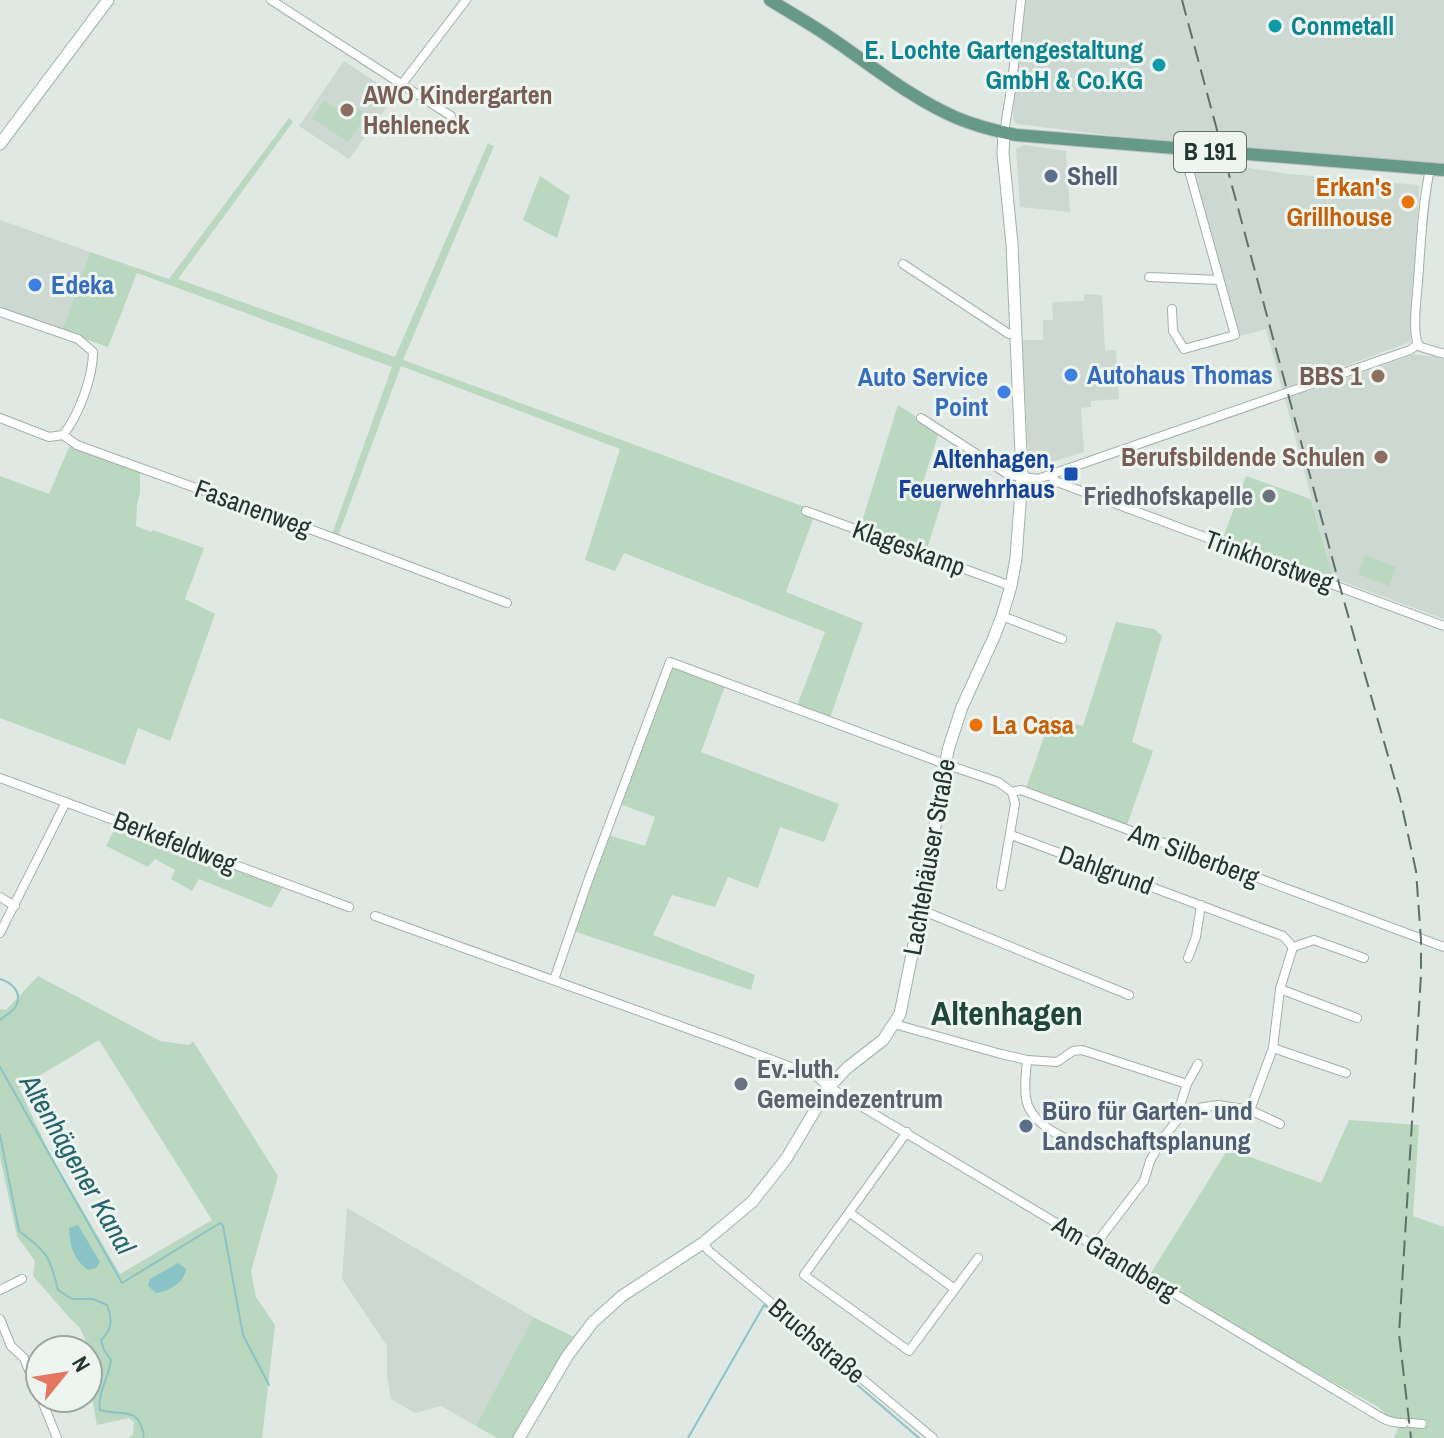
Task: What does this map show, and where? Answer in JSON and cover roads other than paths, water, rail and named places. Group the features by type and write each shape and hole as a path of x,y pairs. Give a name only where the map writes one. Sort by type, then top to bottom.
{"main road":[{"name":"B 191","path":"770,0 930,104 976,126 1030,137 1444,170"}],"street":[{"path":"1,140 108,0"},
{"path":"271,0 451,116"},
{"path":"402,84 466,0"},
{"path":"1004,133 1021,0"},
{"name":"Lachtehäuser Straße","path":"519,1438 568,1355 593,1322 614,1302 703,1243 761,1192 786,1159 829,1087 847,1068 883,1040 903,1003 945,764 962,707 1002,616 1011,586 1019,531 1022,477 1017,334 1004,133"},
{"path":"1172,309 1173,331 1184,349 1235,335 1183,149"},
{"path":"1430,169 1425,188 1415,336 1421,347 1444,354"},
{"path":"903,264 1009,334 1017,334"},
{"path":"1149,277 1219,280"},
{"path":"0,312 78,339 93,352 93,368 72,424 63,435"},
{"path":"921,418 1009,475 1038,479 1410,350 1418,344"},
{"name":"Fasanenweg","path":"0,418 49,437 63,435 77,445 507,603"},
{"name":"Trinkhorstweg","path":"1050,475 1057,482 1444,626"},
{"name":"Klageskamp","path":"806,511 1011,586"},
{"path":"1002,616 1062,639"},
{"path":"554,980 670,662 945,764"},
{"name":"Am Silberberg","path":"945,764 998,782 1012,792 1021,790 1444,947"},
{"name":"Berkefeldweg","path":"0,778 349,907"},
{"path":"1001,886 1015,804 1012,792"},
{"path":"0,933 66,802"},
{"name":"Dahlgrund","path":"1011,835 1283,936 1293,947"},
{"path":"0,897 15,906"},
{"path":"1188,958 1196,937 1201,905"},
{"path":"921,910 1129,995"},
{"path":"375,916 817,1077 829,1087"},
{"path":"1250,1110 1273,1048 1280,989 1293,947 1314,940 1364,958"},
{"path":"1280,989 1357,1018"},
{"path":"894,1024 1027,1060 1057,1062 1073,1051 1082,1050 1187,1084"},
{"path":"1273,1048 1346,1073"},
{"path":"1027,1060 1026,1101 1033,1115 1059,1136 1077,1143"},
{"path":"1179,1118 1187,1084 1198,1064"},
{"name":"Am Grandberg","path":"829,1087 1385,1420 1422,1424"},
{"path":"1095,1245 1144,1181 1150,1161 1179,1118 1198,1108 1218,1105 1250,1110 1280,1124"},
{"path":"907,1132 804,1275 909,1351 978,1258"},
{"path":"850,1213 955,1289"},
{"name":"Bruchstraße","path":"703,1243 933,1438"},
{"path":"0,1290 22,1279"},
{"path":"0,1319 11,1346 24,1358"},
{"path":"47,1414 57,1438"}],"water":[{"path":"78,1225 100,1262 96,1268 88,1270 73,1252 69,1228"},
{"path":"178,1263 186,1269 175,1286 156,1293 148,1286 150,1279"}],"waterway":[{"path":"0,979 12,985 18,996 15,1008 0,1020"},
{"name":"Altenhägener Kanal","path":"0,1067 122,1283 220,1223 223,1226 243,1335 269,1385"},
{"path":"0,1135 19,1231 46,1256 58,1290 72,1299 93,1299 107,1305 110,1323 108,1332 101,1340 111,1360 100,1398 100,1410 135,1416 144,1438"},
{"name":"Altenhägener Kanal","path":"688,1438 764,1305 919,1438"}],"railway":[{"path":"1182,0 1400,798 1416,871 1421,975 1399,1334 1411,1438"}],"place":[{"name":"Conmetall","path":"1275,26"},
{"name":"E. Lochte Gartengestaltung GmbH & Co.KG","path":"1159,65"},
{"name":"AWO Kindergarten Hehleneck","path":"347,110"},
{"name":"Shell","path":"1051,176"},
{"name":"Erkan's Grillhouse","path":"1408,202"},
{"name":"Edeka","path":"35,285"},
{"name":"Autohaus Thomas","path":"1071,375"},
{"name":"BBS 1","path":"1378,376"},
{"name":"Auto Service Point","path":"1004,392"},
{"name":"Berufsbildende Schulen","path":"1381,457"},
{"name":"Altenhagen, Feuerwehrhaus","path":"1071,474"},
{"name":"Friedhofskapelle","path":"1269,496"},
{"name":"La Casa","path":"976,725"},
{"name":"Ev.-luth. Gemeindezentrum","path":"741,1084"},
{"name":"Büro für Garten- und Landschaftsplanung","path":"1026,1126"}],"district":[{"name":"Altenhagen","path":"1007,1013"}]}
